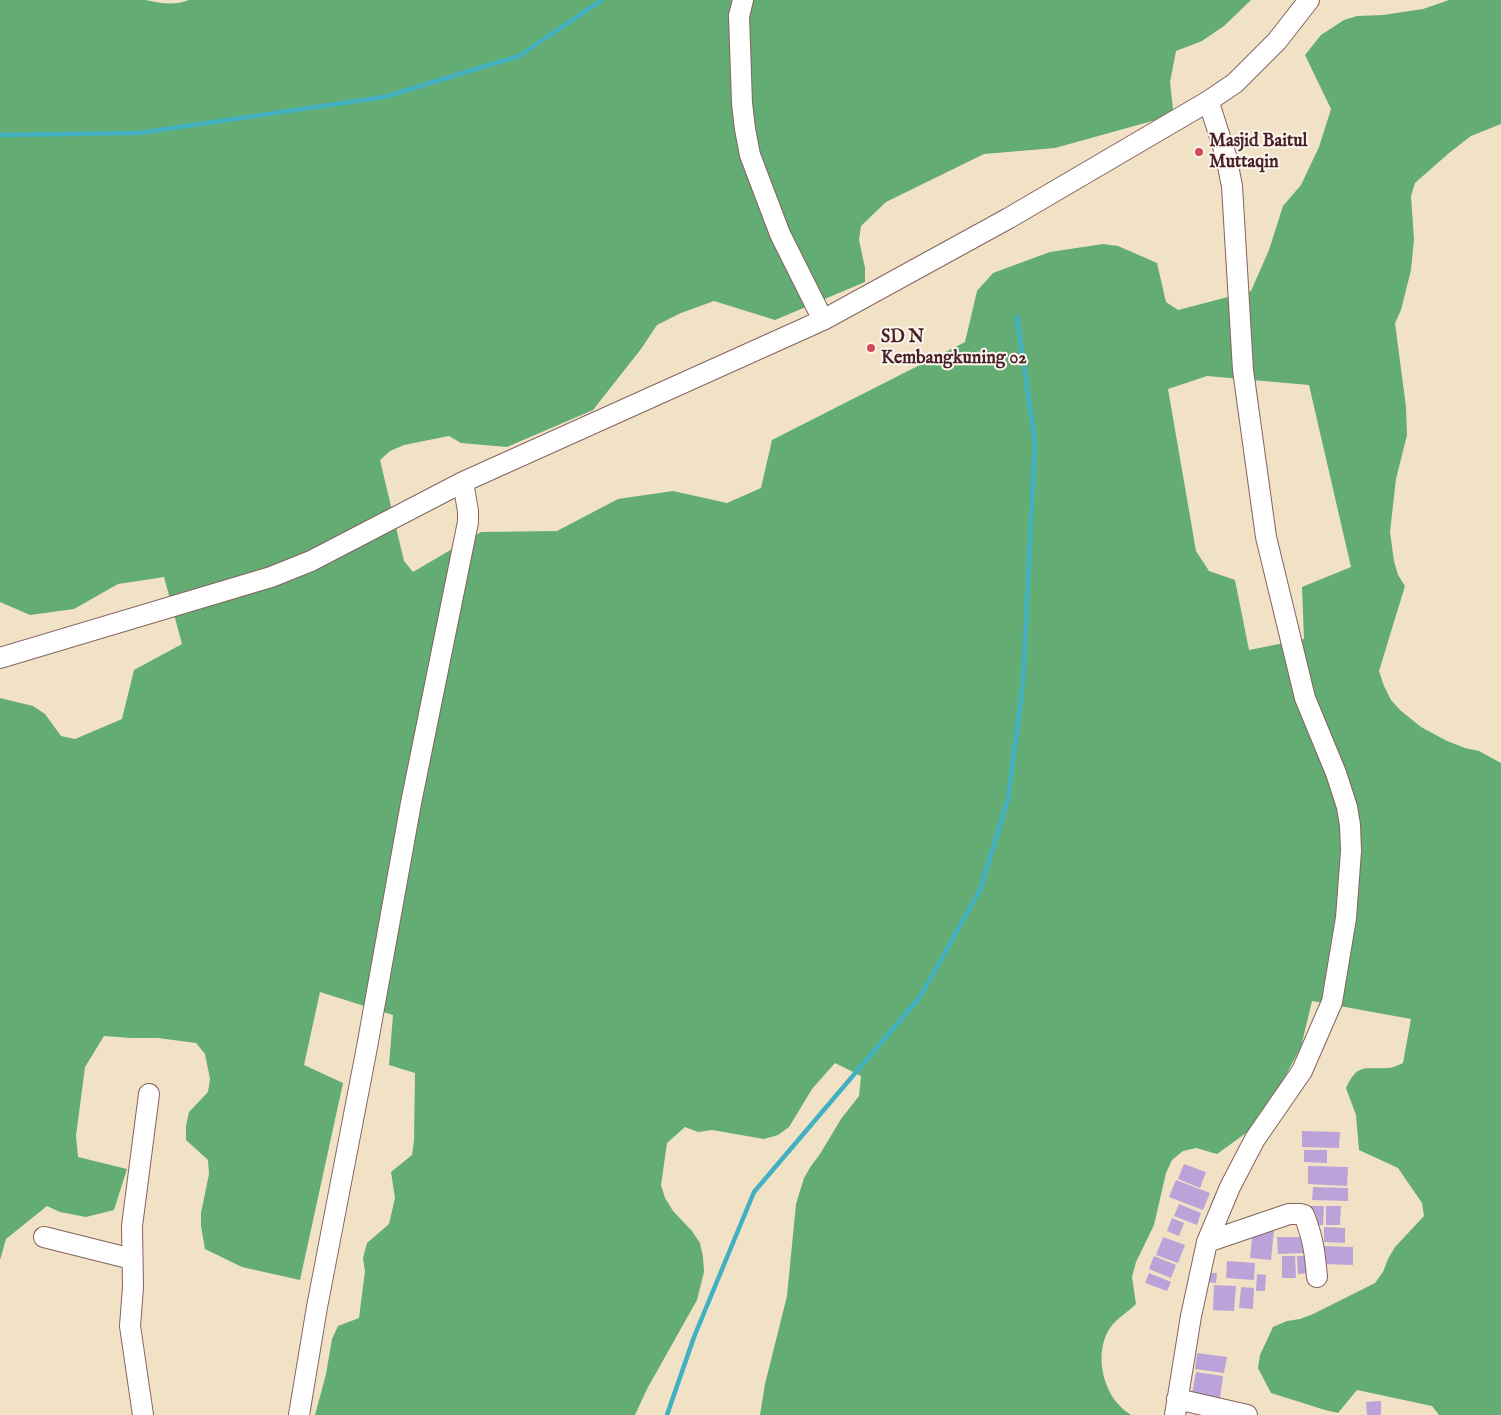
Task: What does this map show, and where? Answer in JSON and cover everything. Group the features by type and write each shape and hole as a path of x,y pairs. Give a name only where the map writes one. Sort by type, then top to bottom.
{"street":[{"path":"743,0 739,16 742,103 744,129 750,155 780,234 823,320"},
{"path":"0,658 271,577 311,561 463,482 823,320 1009,218 1206,102 1235,82 1277,41 1309,0"},
{"path":"1206,102 1211,109 1226,156 1232,186 1243,370 1266,537 1305,698 1336,773 1347,807 1351,852 1346,918 1332,1002 1302,1070 1255,1139 1234,1179 1207,1242 1191,1316 1176,1407 1247,1415"},
{"path":"299,1415 411,803 468,522 463,482"},
{"path":"143,1415 130,1326 133,1287 132,1226 149,1094"},
{"path":"1207,1242 1289,1214 1302,1214 1311,1233 1317,1277"},
{"path":"44,1237 132,1259"}],"green space":[{"path":"0,0 145,0 173,3 189,0 1251,0 1224,26 1202,41 1176,51 1170,82 1173,109 1163,118 1055,148 984,154 886,202 861,226 859,240 865,268 865,282 775,320 714,301 681,313 657,325 641,349 593,410 507,447 461,443 449,436 404,445 390,451 380,460 404,561 413,572 481,532 557,531 618,499 673,491 727,503 761,488 772,440 965,342 977,291 993,273 1050,252 1103,244 1118,246 1157,263 1166,302 1178,310 1251,291 1269,250 1283,206 1301,185 1319,147 1331,109 1305,55 1321,35 1344,20 1357,16 1383,15 1423,9 1449,0 1501,0 1501,124 1471,136 1449,153 1415,183 1411,196 1414,239 1411,270 1401,310 1395,323 1406,407 1407,435 1396,479 1390,532 1394,561 1398,575 1405,586 1379,671 1391,700 1421,727 1447,741 1479,751 1501,763 1501,1415 1439,1415 1432,1406 1357,1390 1338,1413 1271,1393 1258,1368 1260,1355 1273,1327 1313,1314 1375,1283 1383,1272 1395,1247 1424,1216 1422,1203 1398,1168 1359,1150 1356,1115 1346,1088 1354,1074 1358,1071 1368,1068 1390,1068 1403,1063 1411,1019 1312,1001 1301,1047 1260,1123 1217,1154 1196,1148 1183,1151 1172,1160 1166,1173 1154,1225 1136,1262 1132,1277 1136,1304 1110,1328 1105,1337 1103,1347 1102,1368 1108,1388 1120,1406 1131,1415 760,1415 765,1384 787,1296 796,1204 804,1178 841,1119 859,1096 861,1076 835,1063 812,1089 789,1127 778,1135 764,1139 712,1130 698,1132 685,1127 667,1143 661,1185 665,1198 673,1211 692,1231 700,1243 704,1272 697,1300 647,1389 635,1415 315,1415 326,1374 332,1339 338,1326 359,1318 365,1271 363,1258 367,1243 389,1224 395,1198 391,1172 412,1155 415,1073 389,1065 393,1015 320,992 304,1065 343,1083 300,1280 242,1267 205,1249 201,1213 209,1174 208,1160 186,1140 186,1126 189,1112 208,1092 210,1079 205,1054 196,1043 158,1038 104,1036 85,1067 76,1136 78,1157 127,1169 114,1210 86,1217 60,1212 47,1206 6,1239 0,1260 0,698 33,706 45,714 61,736 75,739 122,719 134,670 182,644 164,577 118,584 74,609 30,615 0,602","holes":["1207,376 1309,385 1351,567 1302,587 1304,639 1249,650 1235,580 1209,571 1196,551 1168,389"]}],"building":[{"path":"1302,1131 1340,1132 1339,1148 1302,1147"},
{"path":"1304,1150 1327,1150 1327,1163 1304,1162"},
{"path":"1184,1164 1206,1172 1200,1188 1178,1179"},
{"path":"1308,1166 1348,1167 1347,1186 1308,1184"},
{"path":"1176,1180 1210,1193 1203,1210 1169,1197"},
{"path":"1313,1187 1348,1188 1348,1201 1312,1200"},
{"path":"1179,1204 1201,1213 1197,1225 1174,1216"},
{"path":"1310,1206 1324,1206 1323,1225 1309,1225"},
{"path":"1326,1206 1341,1206 1340,1225 1326,1225"},
{"path":"1172,1218 1184,1223 1179,1236 1167,1231"},
{"path":"1324,1227 1345,1228 1345,1243 1324,1242"},
{"path":"1253,1228 1274,1230 1271,1260 1250,1258"},
{"path":"1163,1237 1185,1245 1178,1263 1156,1255"},
{"path":"1277,1237 1304,1237 1304,1253 1278,1254"},
{"path":"1323,1246 1353,1247 1353,1265 1323,1264"},
{"path":"1154,1256 1176,1265 1171,1278 1149,1269"},
{"path":"1282,1256 1295,1256 1296,1278 1282,1278"},
{"path":"1297,1256 1309,1256 1309,1273 1298,1274"},
{"path":"1227,1261 1255,1263 1254,1280 1226,1278"},
{"path":"1149,1273 1171,1282 1167,1291 1145,1283"},
{"path":"1206,1273 1217,1273 1216,1283 1205,1282"},
{"path":"1257,1274 1266,1275 1265,1291 1256,1291"},
{"path":"1214,1285 1236,1286 1234,1311 1213,1310"},
{"path":"1241,1287 1254,1288 1253,1309 1239,1308"},
{"path":"1197,1353 1227,1357 1224,1373 1195,1369"},
{"path":"1196,1372 1223,1376 1220,1398 1192,1394"},
{"path":"1381,1401 1381,1415 1367,1415 1366,1402"}],"waterway":[{"path":"0,135 139,133 384,97 519,56 602,0"},
{"path":"667,1415 694,1337 754,1192 920,997 980,890 1008,799 1023,683 1035,442 1017,317"}],"place":[{"name":"Masjid Baitul Muttaqin","path":"1199,152"},
{"name":"SD N Kembangkuning 02","path":"871,348"}]}
